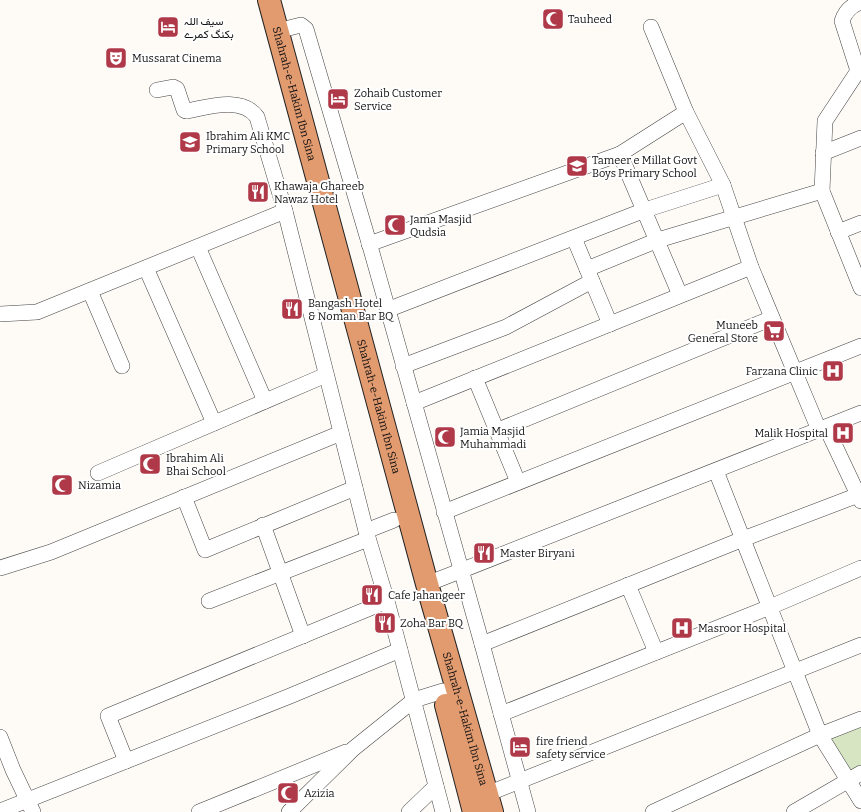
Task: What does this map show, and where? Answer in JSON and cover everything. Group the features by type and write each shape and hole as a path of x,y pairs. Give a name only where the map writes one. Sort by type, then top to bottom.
{"highway":[{"name":"Shahrah-e-Hakim Ibn Sina","path":"255,0 394,520 442,690 474,812"},
{"name":"Shahrah-e-Hakim Ibn Sina","path":"269,0 427,584 489,803"}],"street":[{"path":"277,0 277,31 301,25 306,29 369,244 528,812"},
{"path":"860,285 822,191 824,121 859,70 842,21 844,15 852,6 861,2"},
{"path":"482,644 743,539 860,496 822,428 795,372 751,267 723,184 686,112 651,27"},
{"path":"157,90 173,87 177,89 184,110 186,111 218,105 243,106 252,110 257,117 285,212 367,535 414,700 443,812"},
{"path":"369,244 620,154 686,112"},
{"path":"823,153 861,138"},
{"path":"620,154 658,240 680,295"},
{"path":"387,310 645,210 723,184"},
{"path":"403,366 506,327 589,275 658,240 822,191"},
{"path":"0,314 37,312 285,212"},
{"path":"838,232 861,223"},
{"path":"574,238 610,324"},
{"path":"198,247 265,401"},
{"path":"414,403 751,267"},
{"path":"146,268 214,423"},
{"path":"90,291 122,366"},
{"path":"496,430 772,318"},
{"path":"444,512 861,346"},
{"path":"98,473 326,375"},
{"path":"474,378 518,482"},
{"path":"427,584 861,413"},
{"path":"0,568 51,552 341,433"},
{"path":"716,471 820,735 855,776 861,801"},
{"path":"184,497 205,550 355,488"},
{"path":"208,601 280,573 367,535 394,520"},
{"path":"264,526 303,636"},
{"path":"501,714 770,607 861,568"},
{"path":"628,585 656,652"},
{"path":"126,761 108,716 387,602"},
{"path":"489,803 519,782 861,645"},
{"path":"0,811 30,806 126,761 400,650"},
{"path":"289,812 353,749 414,700 442,690"},
{"path":"653,812 820,735 861,719"},
{"path":"0,737 30,806"},
{"path":"199,812 353,749"},
{"path":"794,812 855,776"},
{"path":"409,812 436,786"}],"green space":[{"path":"861,719 861,773 849,780 820,735"}],"place":[{"name":"Tauheed","path":"553,19"},
{"name":"سیف اللہ بکنگ کمرے","path":"168,27"},
{"name":"Mussarat Cinema","path":"116,58"},
{"name":"Zohaib Customer Service","path":"338,99"},
{"name":"Ibrahim Ali KMC Primary School","path":"190,142"},
{"name":"Tameer e Millat Govt Boys Primary School","path":"577,166"},
{"name":"Khawaja Ghareeb Nawaz Hotel","path":"258,192"},
{"name":"Jama Masjid Qudsia","path":"395,225"},
{"name":"Bangash Hotel & Noman Bar BQ","path":"292,309"},
{"name":"Muneeb General Store","path":"774,331"},
{"name":"Farzana Clinic","path":"833,371"},
{"name":"Malik Hospital","path":"843,433"},
{"name":"Jamia Masjid Muhammadi","path":"445,437"},
{"name":"Ibrahim Ali Bhai School","path":"150,464"},
{"name":"Nizamia","path":"62,485"},
{"name":"Master Biryani","path":"484,553"},
{"name":"Cafe Jahangeer","path":"372,595"},
{"name":"Zoha Bar BQ","path":"385,623"},
{"name":"Masroor Hospital","path":"682,628"},
{"name":"fire friend safety service","path":"520,747"},
{"name":"Azizia","path":"288,793"}]}
